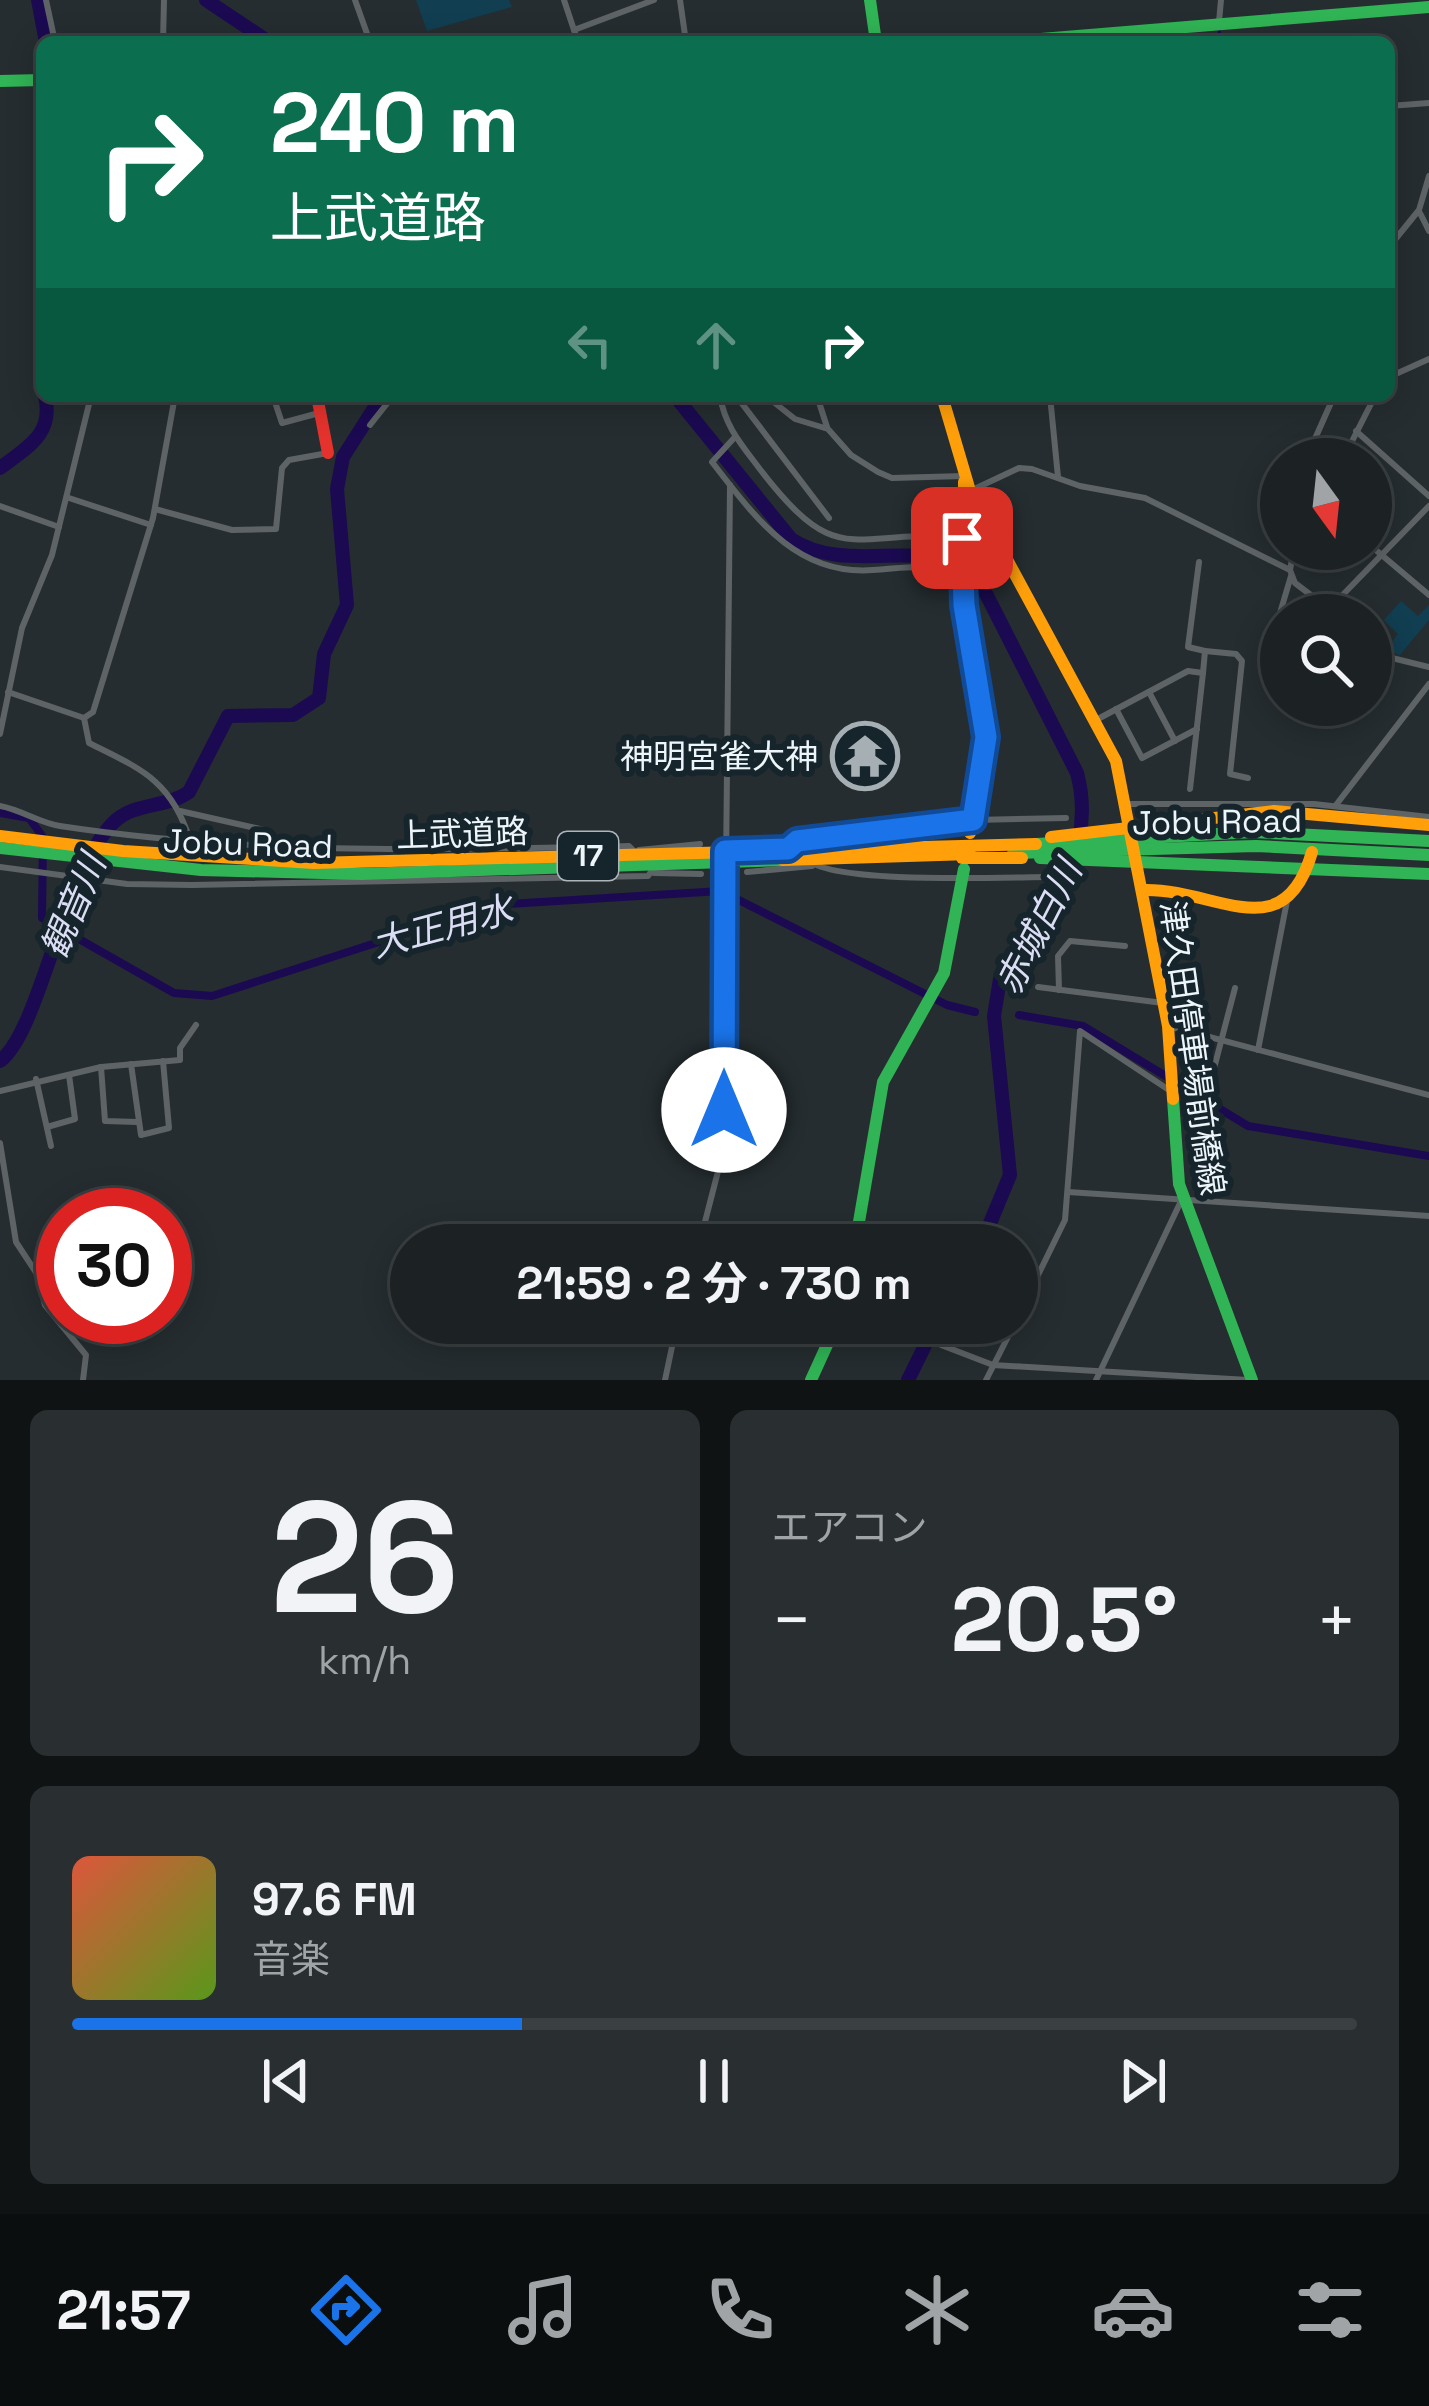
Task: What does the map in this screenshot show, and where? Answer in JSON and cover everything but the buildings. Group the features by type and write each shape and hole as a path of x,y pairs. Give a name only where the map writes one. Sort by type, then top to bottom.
{"main road":[{"path":"870,0 875,36"},
{"path":"1081,36 1376,5 1429,7"},
{"path":"0,81 36,80"},
{"path":"318,402 328,453"},
{"name":"津久田停車場前橋線","path":"944,402 967,482 1096,719 1128,804 1168,1026 1182,1199 1250,1380"},
{"path":"967,482 963,578 986,737 972,826"},
{"name":"17","path":"1149,843 1253,812 1429,821"},
{"path":"1312,812 1312,830"},
{"name":"17","path":"788,854 1346,832 1429,841"},
{"name":"17","path":"0,836 44,848"},
{"name":"Jobu Road","path":"0,848 362,874 638,856 655,869 725,856 788,854 809,862 1149,843 1330,847 1429,855"},
{"name":"17","path":"1149,843 1429,874"},
{"name":"17","path":"638,856 725,856"},
{"path":"1145,890 1193,893 1250,910 1287,901 1311,859"},
{"path":"859,1224 883,1082 944,974 963,874"},
{"path":"811,1380 827,1344"}],"street":[{"path":"46,0 54,36"},
{"path":"164,0 164,36"},
{"path":"355,0 368,36"},
{"path":"564,0 576,36"},
{"path":"574,30 654,0"},
{"path":"680,0 685,36"},
{"path":"1219,22 1221,0"},
{"path":"1395,106 1429,103"},
{"path":"1395,240 1419,210 1429,176"},
{"path":"1419,210 1429,231"},
{"path":"1395,374 1429,359"},
{"path":"0,734 14,666 68,497 90,402"},
{"path":"84,718 93,712 151,525 174,402"},
{"path":"275,402 282,423 319,413"},
{"path":"370,424 387,402"},
{"path":"721,402 734,438 789,507 814,529 852,540 962,541"},
{"path":"741,402 829,518"},
{"path":"774,402 795,419 828,429"},
{"path":"820,402 828,429 850,455 892,478 967,482 1019,468 1144,499 1290,573 1314,594"},
{"path":"1051,402 1058,477"},
{"path":"1315,438 1331,402"},
{"path":"1353,438 1372,402"},
{"path":"1356,431 1429,496"},
{"path":"734,438 712,456 730,485 791,552 814,564 868,571 934,565 963,578"},
{"path":"155,509 232,530 276,529 282,468 289,460 328,453"},
{"path":"704,1224 723,1152 730,485"},
{"path":"68,497 151,525"},
{"path":"0,506 59,527"},
{"path":"1392,548 1429,506"},
{"path":"1199,562 1188,647 1236,655 1242,661 1231,774 1248,778"},
{"path":"1392,564 1429,595"},
{"path":"1284,594 1290,570"},
{"path":"1345,594 1370,570"},
{"path":"1190,789 1205,651"},
{"path":"1392,657 1429,667"},
{"path":"0,664 14,666"},
{"path":"1096,719 1188,671 1203,673"},
{"path":"1336,806 1429,684"},
{"path":"8,692 84,718"},
{"path":"1149,692 1175,740"},
{"path":"1116,710 1142,758 1197,729"},
{"path":"84,718 89,742 146,770 178,808 190,841"},
{"path":"1128,804 1336,806 1429,821"},
{"path":"0,806 53,825 271,854 638,856 700,844"},
{"path":"178,808 269,831 271,854"},
{"path":"746,842 778,841 788,854 797,841 1066,818"},
{"path":"747,872 809,862 1049,877"},
{"path":"0,867 127,884 655,869 701,874"},
{"path":"1258,1050 1287,901"},
{"path":"1059,990 1058,956 1065,944 1125,946"},
{"path":"1038,988 1163,1003"},
{"path":"1212,1076 1235,988"},
{"path":"0,1091 101,1066 180,1060 180,1048 196,1025"},
{"path":"1168,1026 1429,1095"},
{"path":"1038,1277 1066,1220 1080,1031 1172,1086"},
{"path":"131,1064 141,1135 169,1128 163,1061"},
{"path":"101,1066 109,1125 137,1122"},
{"path":"46,1127 75,1119 69,1074"},
{"path":"36,1079 51,1146"},
{"path":"96,1121 105,1116"},
{"path":"0,1143 16,1242 37,1274 45,1305 86,1355 83,1380"},
{"path":"1068,1192 1429,1216"},
{"path":"1097,1376 1182,1199"},
{"path":"665,1380 673,1344"},
{"path":"986,1380 1004,1344"},
{"path":"941,1345 994,1365 1097,1376 1250,1380"}],"shaded area":[{"path":"416,0 509,0 512,7 427,31"},
{"path":"1401,601 1418,616 1429,605 1429,620 1399,656 1392,650 1398,634 1392,628 1392,611"}],"waterway":[{"path":"38,0 45,36"},
{"name":"赤城白川","path":"206,0 260,36"},
{"path":"1219,26 1220,36"},
{"path":"0,468 42,430 46,402"},
{"name":"観音川","path":"0,1061 27,1018 79,878 112,824 130,812 189,792 228,716 293,715 319,698 324,654 347,605 337,489 343,457 378,402"},
{"name":"赤城白川","path":"680,402 791,539 836,555 931,557 975,572 1077,773 1082,803 1074,858 1050,908 1000,979 994,1016 1010,1175 990,1224"},
{"name":"大正用水","path":"0,813 29,818 43,837 42,918 174,993 212,996 493,905 721,891 947,1005 975,1012"},
{"name":"大正用水","path":"1019,1015 1083,1026 1248,1126 1429,1156"},
{"name":"赤城白川","path":"908,1380 926,1344"}],"traffic: fast":[{"path":"870,0 875,36"},
{"path":"1076,36 1429,7"},
{"path":"0,81 36,80"},
{"path":"1036,844 1253,832 1429,841"},
{"path":"1013,853 1256,846 1429,855"},
{"path":"0,848 201,870 361,874 783,860"},
{"path":"1040,858 1429,874"},
{"path":"859,1224 883,1082 944,973 964,869"},
{"path":"1173,1099 1179,1184 1252,1380"},
{"path":"811,1380 827,1344"}],"traffic: slow":[{"path":"944,402 970,491 1116,761 1168,1026 1173,1099"},
{"path":"964,482 964,605 986,737 970,833"},
{"path":"1051,837 1274,811 1429,825"},
{"path":"0,836 123,851 314,863 1036,844"},
{"path":"1145,890 1266,907 1284,899 1300,882 1312,852"},
{"path":"783,860 970,854"},
{"path":"962,858 1022,858"}],"traffic: jam":[{"path":"318,402 328,453"}],"place":[{"name":"神明宮雀大神","path":"865,756"}],"route":[{"path":"724,1110 725,851 788,849 797,841 973,820 986,737 964,605 962,538"}]}
